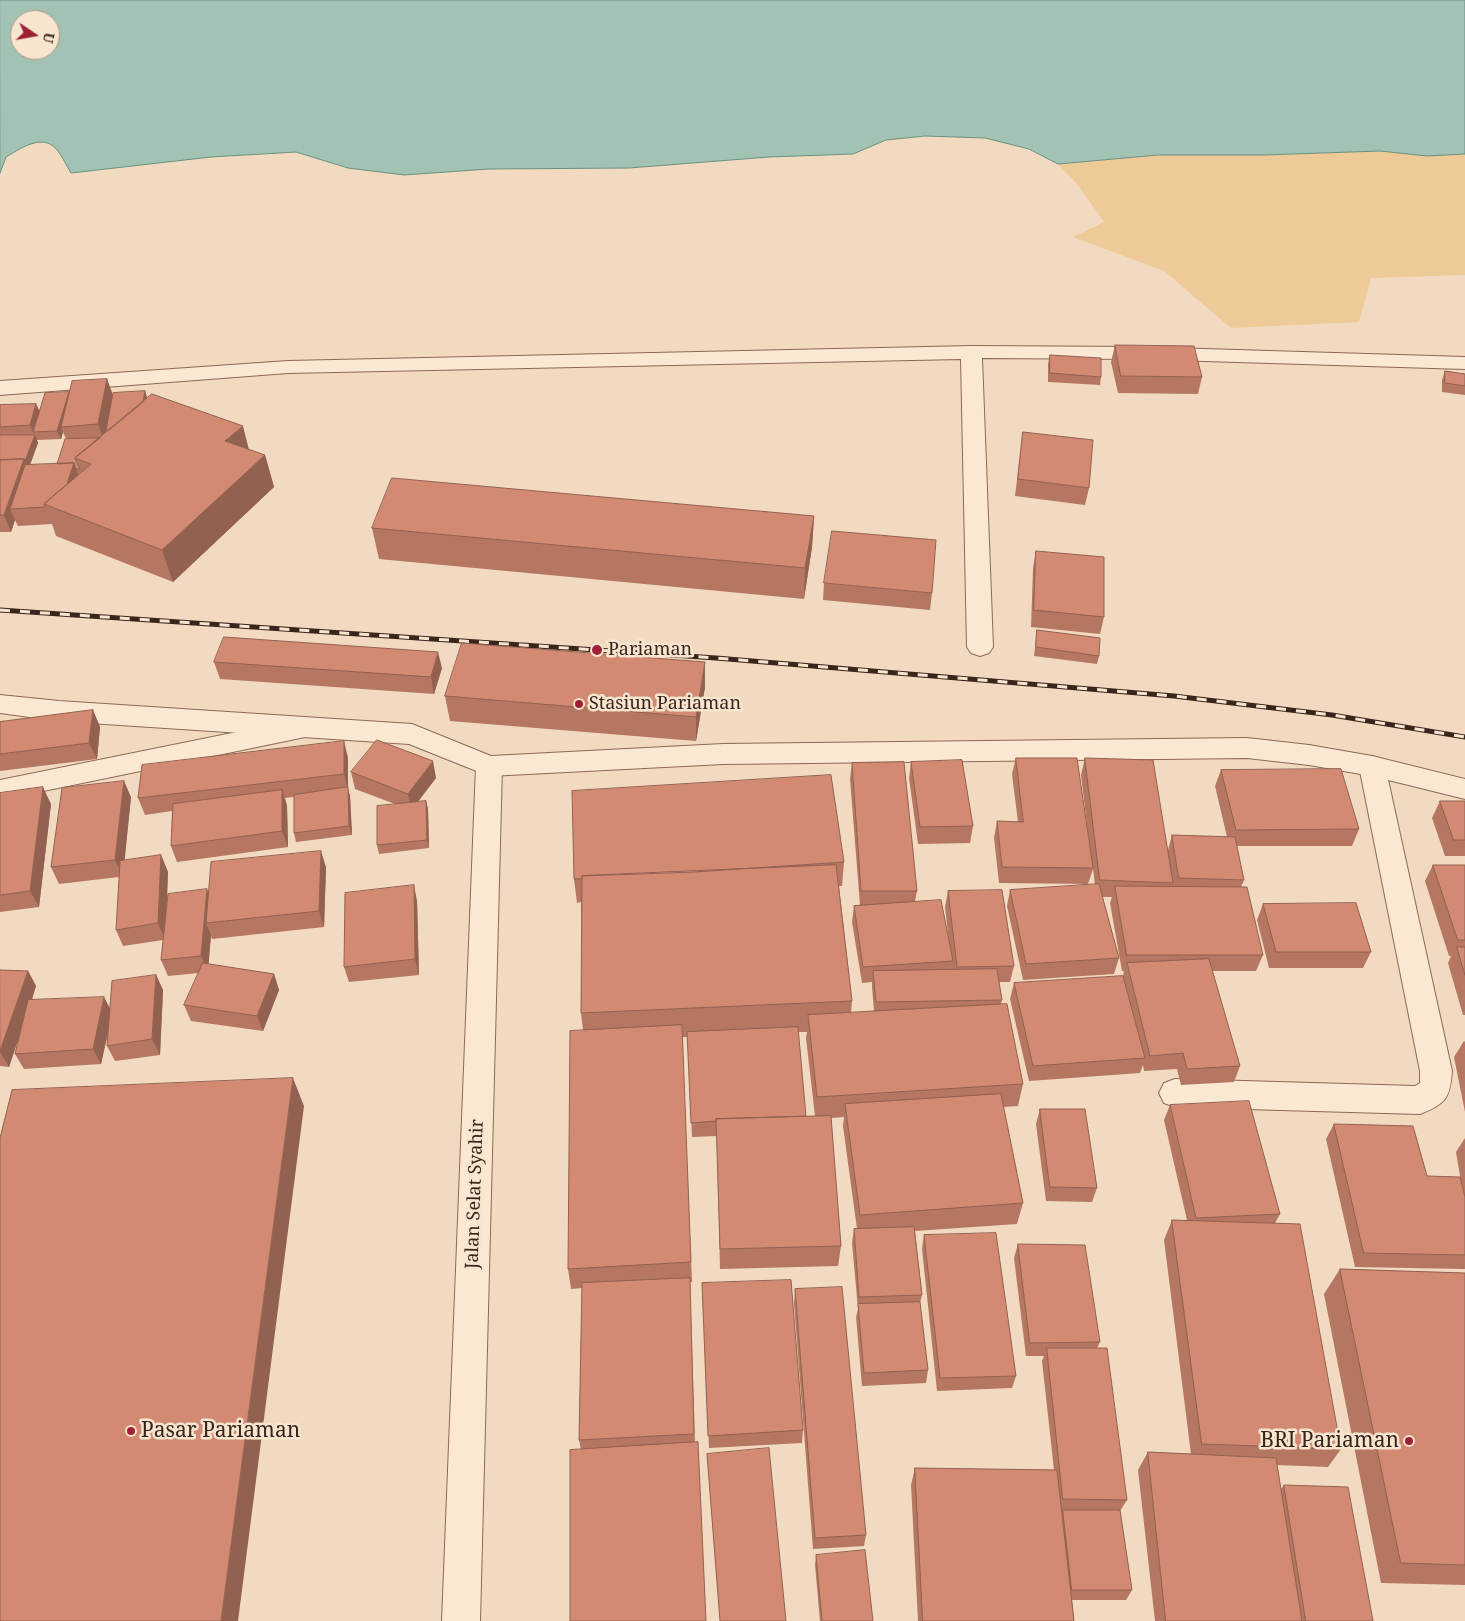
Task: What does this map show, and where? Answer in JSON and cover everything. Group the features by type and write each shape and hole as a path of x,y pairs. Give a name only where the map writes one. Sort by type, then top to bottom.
{"street":[{"path":"0,388 288,367 971,352 1139,353 1465,364"},
{"path":"971,352 980,647"},
{"path":"0,704 59,711 412,734 489,766 723,754 1246,748 1309,755 1372,766 1465,789"},
{"path":"0,790 306,728"},
{"name":"Jalan Selat Syahir","path":"461,1621 489,766"},
{"path":"1175,1093 1420,1100 1435,1090 1436,1071 1372,766"}],"sand":[{"path":"1380,151 1427,156 1465,154 1465,275 1371,278 1359,322 1231,328 1164,271 1073,237 1104,222 1078,185 1058,164 1158,155 1264,155"}],"shaded area":[{"path":"0,0 1465,0 1465,154 1427,156 1380,151 1264,155 1158,155 1058,164 1029,149 985,138 925,136 886,140 853,154 769,157 629,168 489,169 404,175 348,168 296,152 211,157 71,173 56,148 47,143 41,142 29,145 6,157 0,173"}],"building":[{"path":"1115,345 1194,346 1202,377 1121,376"},
{"path":"1050,355 1101,358 1101,377 1050,373"},
{"path":"1445,371 1465,374 1465,386 1445,383"},
{"path":"107,379 98,424 61,427 72,381"},
{"path":"145,391 143,402 109,430 106,430 113,393"},
{"path":"69,392 57,431 33,432 45,393"},
{"path":"152,394 243,426 225,441 265,455 162,550 44,504 91,464 75,458"},
{"path":"36,404 30,425 0,427 0,405"},
{"path":"1023,432 1093,440 1089,488 1018,479"},
{"path":"0,435 35,435 25,461 24,459 0,460"},
{"path":"100,438 75,458 80,469 76,469 74,463 57,464 65,439"},
{"path":"24,459 4,515 0,515 0,460"},
{"path":"74,463 67,484 44,504 45,507 10,509 25,465"},
{"path":"392,478 814,516 805,568 372,528"},
{"path":"832,531 936,540 932,593 824,583"},
{"path":"1036,551 1104,557 1104,617 1034,610"},
{"path":"1037,630 1100,638 1099,656 1036,647"},
{"path":"224,637 438,652 431,677 214,662"},
{"path":"462,643 705,662 696,717 445,696"},
{"path":"93,710 89,743 0,754 0,722"},
{"path":"377,740 433,761 408,794 351,772"},
{"path":"344,741 344,774 138,798 142,765"},
{"path":"1016,758 1077,758 1093,868 1002,867 997,821 1023,822"},
{"path":"1085,758 1153,760 1173,883 1100,880"},
{"path":"962,760 973,826 920,827 911,762"},
{"path":"904,762 917,891 861,891 852,763"},
{"path":"1341,769 1359,829 1236,830 1221,770"},
{"path":"831,775 844,862 694,872 582,876 582,879 574,879 572,791"},
{"path":"124,781 115,860 51,867 62,788"},
{"path":"43,787 30,891 0,895 0,793"},
{"path":"348,787 349,826 294,833 294,795"},
{"path":"282,790 282,831 171,846 173,804"},
{"path":"426,801 427,840 377,845 377,806"},
{"path":"1440,801 1465,801 1465,840 1454,840"},
{"path":"1172,835 1235,837 1244,880 1179,878"},
{"path":"321,851 319,911 206,923 211,862"},
{"path":"161,855 158,923 116,930 120,861"},
{"path":"836,865 852,1001 581,1013 582,876"},
{"path":"1433,865 1465,865 1465,940 1458,940"},
{"path":"1099,884 1119,958 1026,964 1010,890"},
{"path":"414,885 415,959 344,967 345,893"},
{"path":"1115,886 1247,887 1263,955 1127,955"},
{"path":"207,889 201,956 161,960 168,894"},
{"path":"1002,890 1014,966 957,967 948,891"},
{"path":"941,900 953,961 863,967 854,906"},
{"path":"1356,903 1371,952 1276,952 1263,904"},
{"path":"1457,947 1465,947 1465,975"},
{"path":"1209,959 1240,1066 1187,1069 1183,1053 1150,1056 1127,963"},
{"path":"203,963 274,974 257,1016 184,1005"},
{"path":"997,969 1002,1000 876,1002 873,971"},
{"path":"0,970 28,971 0,1051"},
{"path":"156,975 152,1039 107,1046 112,981"},
{"path":"1123,976 1145,1058 1033,1066 1014,983"},
{"path":"104,997 93,1049 15,1054 28,1000"},
{"path":"1007,1004 1023,1084 817,1097 808,1015"},
{"path":"682,1025 691,1262 568,1269 570,1031"},
{"path":"798,1027 806,1116 716,1119 716,1121 691,1123 687,1032"},
{"name":"Pasar Pariaman","path":"293,1078 221,1621 0,1621 0,1138 12,1090"},
{"path":"1001,1094 1023,1203 860,1215 845,1104"},
{"path":"1249,1101 1280,1214 1196,1218 1170,1105"},
{"path":"1040,1109 1085,1109 1097,1188 1050,1187"},
{"path":"831,1116 841,1246 720,1249 716,1119"},
{"path":"1334,1124 1413,1126 1427,1176 1460,1177 1465,1197 1465,1255 1364,1253"},
{"path":"1172,1220 1300,1224 1341,1449 1202,1444"},
{"path":"914,1227 922,1295 859,1297 854,1229"},
{"path":"996,1233 1016,1376 940,1378 924,1235"},
{"path":"1018,1244 1085,1245 1100,1342 1030,1343"},
{"name":"BRI Pariaman","path":"1340,1269 1465,1273 1465,1565 1401,1563"},
{"path":"690,1278 694,1434 579,1440 582,1283"},
{"path":"791,1280 803,1430 708,1436 702,1283"},
{"path":"842,1287 866,1535 815,1538 795,1289"},
{"path":"920,1302 928,1370 864,1373 858,1304"},
{"path":"1047,1348 1107,1348 1127,1500 1063,1499"},
{"path":"698,1442 706,1621 570,1621 570,1450"},
{"path":"769,1448 786,1621 720,1621 707,1454"},
{"path":"1148,1452 1276,1458 1302,1621 1166,1621"},
{"path":"915,1468 1057,1470 1074,1621 923,1621"},
{"path":"1284,1485 1348,1487 1373,1621 1306,1621"},
{"path":"1063,1510 1120,1510 1132,1590 1072,1590"},
{"path":"865,1550 873,1621 822,1621 816,1555"}],"railway":[{"path":"0,610 716,658 1174,696 1332,715 1465,737"}],"place":[{"name":"Pariaman","path":"597,650"},
{"name":"Stasiun Pariaman","path":"579,704"},
{"name":"Pasar Pariaman","path":"131,1431"},
{"name":"BRI Pariaman","path":"1409,1441"}]}
